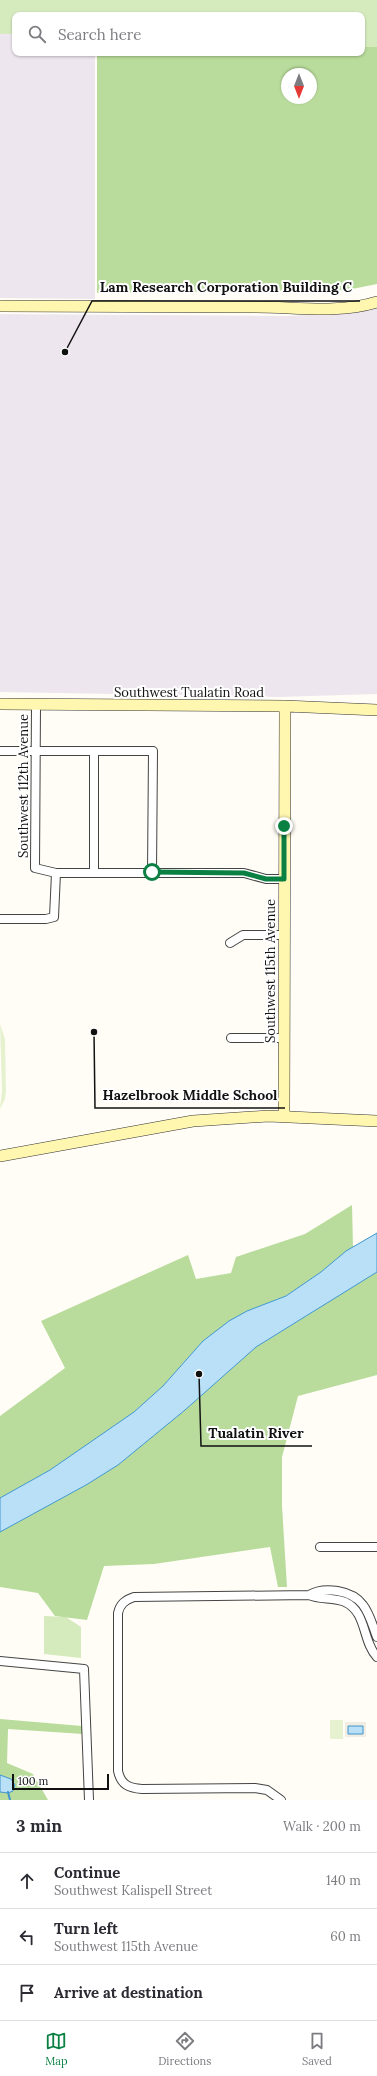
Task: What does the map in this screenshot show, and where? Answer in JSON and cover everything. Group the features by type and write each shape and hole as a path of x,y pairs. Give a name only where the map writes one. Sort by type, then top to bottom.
{"street":[{"path":"0,306 269,307 329,309 353,307 377,302"},
{"name":"Southwest Tualatin Road","path":"0,704 284,706 377,710"},
{"name":"Southwest 112th Avenue","path":"36,704 35,868 56,873"},
{"name":"Southwest 115th Avenue","path":"284,706 284,1116"},
{"path":"0,751 153,751 152,872"},
{"path":"94,751 94,872"},
{"path":"0,919 46,919 54,917 56,873 244,873 266,879 284,879"},
{"path":"230,943 243,935 284,935"},
{"path":"231,1038 284,1038"},
{"path":"0,1156 187,1122 284,1116 377,1121"},
{"path":"320,1547 377,1547"},
{"path":"309,1595 317,1590 337,1591 358,1600 367,1613 377,1637"},
{"path":"280,1800 267,1790 255,1788 142,1789 133,1788 124,1784 119,1777 118,1771 118,1613 123,1603 134,1597 309,1595 318,1599 340,1600 352,1606 360,1617 370,1647 377,1657"},
{"path":"0,1662 84,1669 89,1800"}],"shaded area":[{"path":"0,34 12,34 12,56 95,56 95,299 0,298"},
{"path":"377,303 377,694 279,697 0,692 0,314 287,316 351,313"},
{"path":"345,1722 366,1722 366,1737 345,1737"}],"green space":[{"path":"0,0 377,0 377,47 365,47 365,12 12,12 12,34 0,34"},
{"path":"365,47 377,47 377,284 347,290 97,293 97,56 365,56"},
{"path":"0,1024 5,1039 6,1091 5,1099 0,1109 2,1091"},
{"path":"352,1205 353,1247 321,1272 286,1296 247,1311 229,1322 203,1341 163,1386 134,1412 50,1470 0,1498 0,1416 65,1368 41,1321 188,1255 196,1279 231,1273 236,1257 305,1234"},
{"path":"377,1272 377,1375 298,1396 282,1457 282,1506 287,1587 278,1587 270,1547 154,1564 104,1566 87,1620 55,1616 38,1593 0,1587 0,1532 86,1485 118,1465 185,1410 256,1347"},
{"path":"44,1616 66,1617 81,1627 81,1658 44,1654"},
{"path":"0,1719 82,1726 83,1734 8,1729 7,1763 33,1774 48,1800 0,1800"},
{"path":"330,1720 343,1720 343,1739 330,1739"}],"water":[{"path":"377,1233 377,1272 256,1347 185,1410 118,1465 86,1485 0,1532 0,1498 50,1470 134,1412 163,1386 203,1341 229,1321 247,1311 286,1296 321,1272 346,1251"},
{"path":"348,1726 363,1726 363,1734 348,1734"},
{"path":"0,1775 11,1779 15,1785 13,1791 8,1793 0,1792"}],"waterway":[{"path":"8,1792 10,1800"}],"place":[{"name":"Lam Research Corporation Building C","path":"65,352"},
{"name":"Hazelbrook Middle School","path":"94,1032"},
{"name":"Tualatin River","path":"199,1374"}],"route":[{"path":"152,872 244,873 266,879 284,879 284,826"}]}
